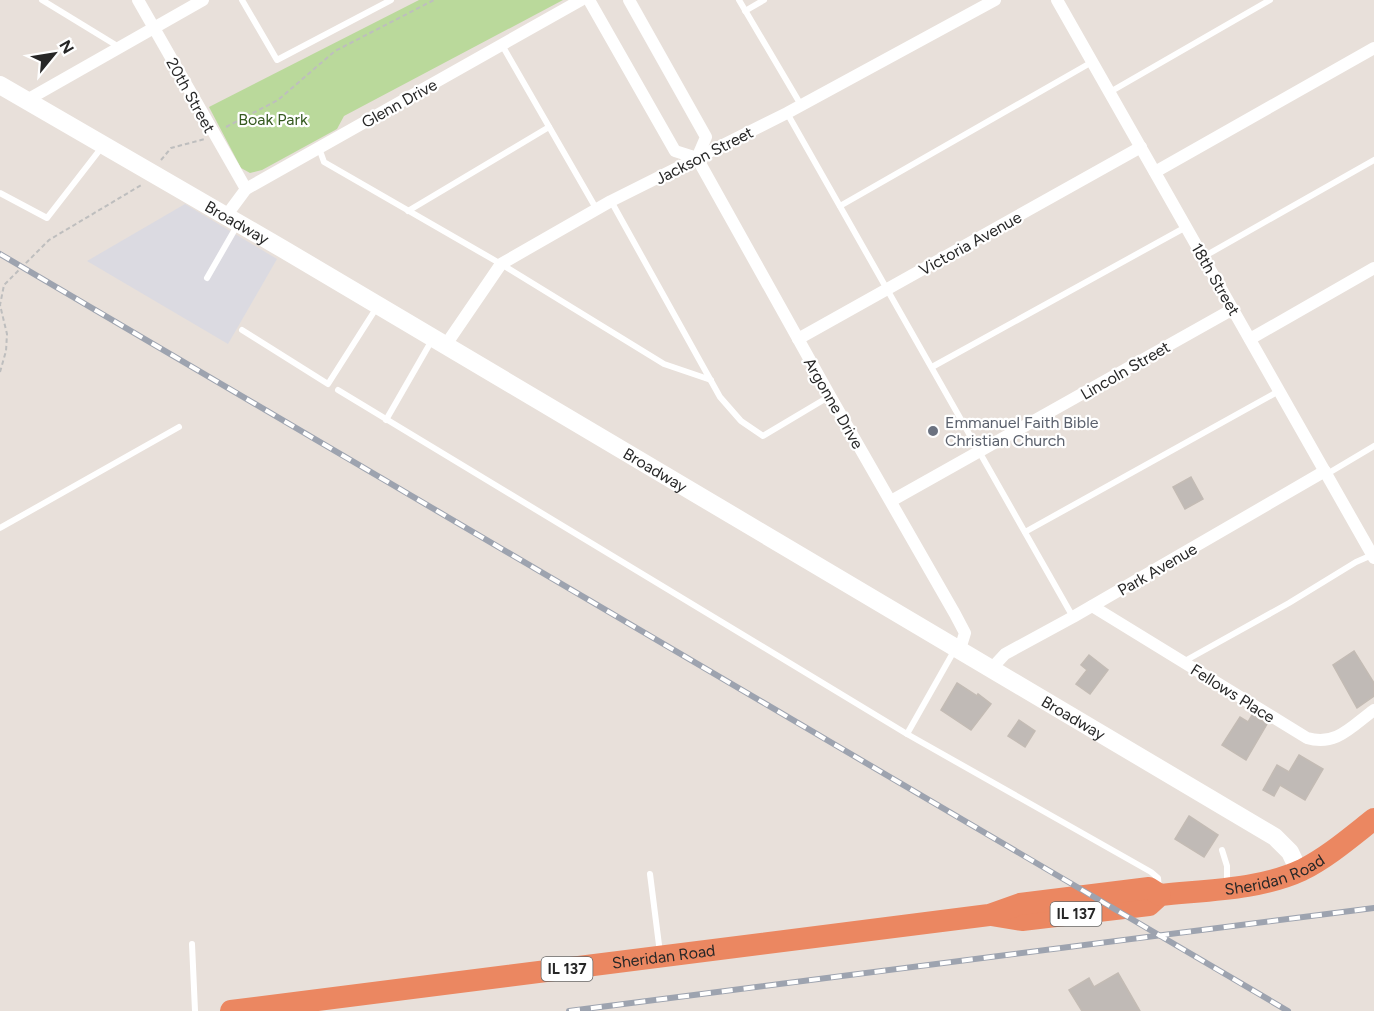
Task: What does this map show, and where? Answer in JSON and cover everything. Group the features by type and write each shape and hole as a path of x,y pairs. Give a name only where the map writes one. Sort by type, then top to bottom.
{"highway":[{"name":"Sheridan Road","path":"231,1011 989,915 1020,904 1149,888 1160,895 1266,881 1299,871 1326,856 1374,819"}],"street":[{"name":"20th Street","path":"138,0 246,189"},
{"path":"27,100 203,0"},
{"name":"Glenn Drive","path":"232,220 246,189 581,0"},
{"path":"589,0 675,151 697,158 706,137 629,0"},
{"name":"Jackson Street","path":"439,343 501,264 611,201 801,106 995,0"},
{"name":"18th Street","path":"1057,0 1373,555"},
{"path":"1155,172 1374,48"},
{"name":"Broadway","path":"0,85 1275,837 1290,852 1299,871"},
{"name":"Victoria Avenue","path":"798,339 1141,147"},
{"name":"Argonne Drive","path":"697,158 965,633 958,648"},
{"path":"1250,339 1374,268"},
{"name":"Lincoln Street","path":"891,501 1233,309"},
{"name":"Park Avenue","path":"992,668 1005,654 1326,473"},
{"name":"Fellows Place","path":"1092,606 1307,738 1318,742 1335,739 1374,710"}],"lane":[{"path":"42,0 119,48"},
{"path":"242,0 277,60 391,0"},
{"path":"739,0 801,106"},
{"path":"745,11 765,0"},
{"path":"1110,92 1270,0"},
{"path":"502,45 597,210"},
{"path":"840,206 1092,62"},
{"path":"787,113 1073,617"},
{"path":"408,211 549,127"},
{"path":"0,194 47,218 104,145"},
{"path":"319,148 324,162 501,264 664,364 711,380"},
{"path":"1203,257 1374,160"},
{"path":"611,201 720,397 741,421 763,436 830,396"},
{"path":"207,278 232,220"},
{"path":"932,367 1186,227"},
{"path":"242,330 328,384 377,306"},
{"path":"386,420 439,343"},
{"path":"338,390 907,734 1151,872 1158,878 1160,895"},
{"path":"1025,532 1279,391"},
{"path":"0,528 179,427"},
{"path":"1326,473 1374,446"},
{"path":"1183,662 1289,603 1356,562 1373,555"},
{"path":"907,734 958,648"},
{"path":"1222,850 1227,866 1227,887"},
{"path":"650,874 660,956"},
{"path":"192,944 195,1011"}],"path":[{"path":"228,126 278,100 335,51 434,0"},
{"path":"159,164 171,148 209,137"},
{"path":"0,372 6,351 7,334 0,305 4,285 49,240 140,188 147,181"}],"shaded area":[{"path":"185,204 277,259 228,344 87,261"}],"green space":[{"name":"Boak Park","path":"419,0 563,0 344,116 337,129 262,170 250,173 241,168 209,107"}],"building":[{"path":"1191,477 1203,499 1185,509 1173,487"},
{"path":"1354,651 1374,683 1374,696 1357,708 1333,665"},
{"path":"1089,655 1108,670 1090,694 1076,684 1087,670 1081,665"},
{"path":"957,683 991,704 971,730 941,710"},
{"path":"1252,715 1267,724 1246,760 1222,745 1240,717 1248,722"},
{"path":"1019,720 1035,731 1025,747 1008,736"},
{"path":"1299,755 1323,769 1305,800 1280,785 1274,796 1263,790 1277,765 1289,772"},
{"path":"1189,816 1218,835 1204,857 1175,839"},
{"path":"1118,973 1140,1011 1082,1011 1069,990 1089,978 1094,987"}],"railway":[{"path":"0,254 1288,1011"},
{"path":"569,1011 1374,908"}],"place":[{"name":"Emmanuel Faith Bible Christian Church","path":"933,431"}]}
